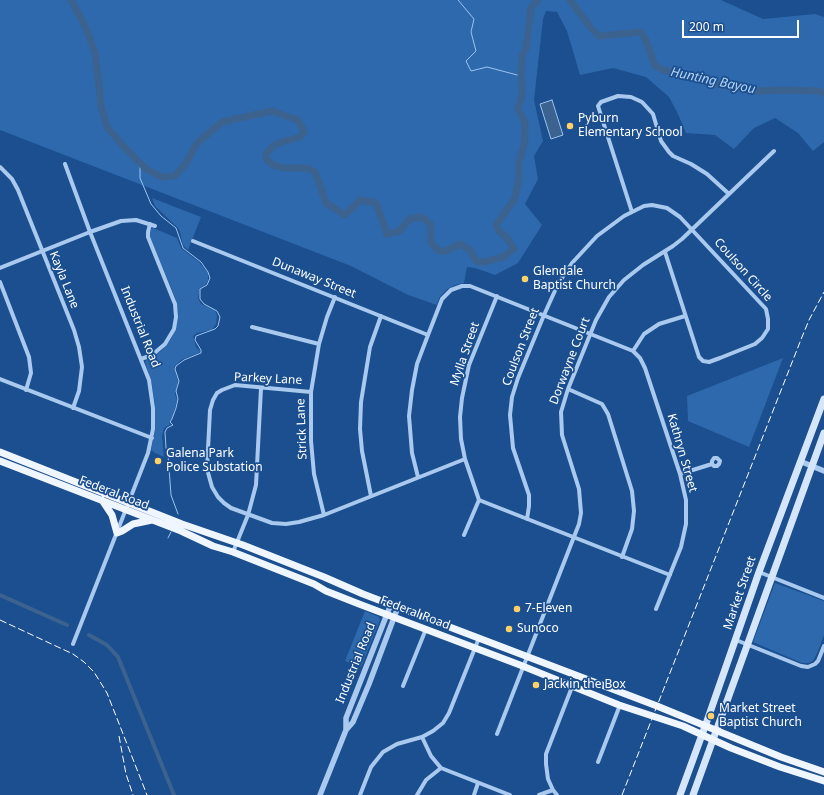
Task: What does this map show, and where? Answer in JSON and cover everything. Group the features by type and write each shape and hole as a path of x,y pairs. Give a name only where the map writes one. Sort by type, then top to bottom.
{"main road":[{"name":"Market Street","path":"680,795 706,726 759,572 822,413 824,399"},
{"name":"Market Street","path":"693,795 824,433"},
{"name":"Federal Road","path":"1,457 128,506 237,543 394,606 717,730 781,757 824,772"},
{"name":"Federal Road","path":"71,484 102,500 128,506 153,520 213,546 233,552 309,582 326,591 386,615 426,629 620,705 683,726 780,767 824,781"},
{"path":"102,500 111,511 117,533 134,524 153,520"},
{"path":"780,517 792,521"},
{"path":"309,582 312,572"},
{"path":"572,687 576,675"},
{"path":"620,705 624,694"}],"street":[{"path":"632,212 598,106 598,104 618,96 636,99 642,102 653,114 661,141 669,152 673,156 707,174 729,194"},
{"name":"Dorwayne Court","path":"497,734 579,524 581,513 579,488 562,435 561,412 568,389 590,333 601,310 616,288 638,268 665,252 692,230 774,152"},
{"name":"Industrial Road","path":"65,164 90,232 141,359 151,391 153,408 152,438 148,453 73,644"},
{"name":"Kayla Lane","path":"0,167 12,179 18,190 79,347 82,366 79,391 73,408"},
{"name":"Coulson Street","path":"527,520 529,495 513,448 510,415 512,397 518,378 558,284 582,251 597,236 612,224 644,206 652,205 668,208 680,217 692,230"},
{"path":"0,268 121,221 143,221 155,226"},
{"path":"141,359 152,355 165,344 174,329 176,317 175,304 148,237 150,224"},
{"name":"Coulson Circle","path":"665,252 699,357 703,361 710,362 755,344 762,338 768,329 766,309 692,230"},
{"name":"Dunaway Street","path":"193,241 428,335"},
{"path":"0,282 30,357 31,373 26,390"},
{"path":"418,478 412,453 410,416 412,390 417,364 428,335 442,299 450,290 462,286 470,286 633,351 644,334 659,324 685,316"},
{"name":"Mylla Street","path":"479,500 465,459 460,428 462,398 470,365 497,296"},
{"name":"Strick Lane","path":"324,515 314,474 311,441 311,392 319,344 335,297"},
{"path":"371,496 362,451 360,429 361,402 370,346 381,316"},
{"path":"252,327 319,344"},
{"name":"Kathryn Street","path":"633,351 640,358 645,368 680,474 686,500 686,524 681,547 656,609"},
{"path":"0,379 152,438"},
{"name":"Parkey Lane","path":"311,392 235,385 229,386 217,393 210,410 207,469 212,487 218,497 230,508 272,523 286,524 299,522 324,515 465,459"},
{"path":"233,552 248,515 256,485 261,388"},
{"path":"568,389 602,404 608,414 632,491 634,511 632,529 622,557"},
{"path":"802,462 824,471"},
{"path":"680,474 712,464"},
{"path":"464,535 479,500 670,575"},
{"path":"759,572 824,598"},
{"name":"Industrial Road","path":"346,730 346,718 386,615 394,606"},
{"name":"Industrial Road","path":"320,795 346,730 353,722 395,618 394,606"},
{"path":"403,686 426,629"},
{"path":"360,795 371,767 383,752 396,744 422,737 444,723 479,638"},
{"path":"736,640 801,666 808,667 818,661 824,646"},
{"path":"361,680 369,684"},
{"path":"557,795 553,790 547,774 546,754 572,687"},
{"path":"598,762 620,705"},
{"path":"422,737 430,756 441,768 510,795"},
{"path":"417,795 426,780 441,768"},
{"path":"474,795 478,783"},
{"path":"539,795 553,790"}],"shaded area":[{"path":"0,0 721,0 763,19 815,14 824,17 824,142 813,151 798,133 775,118 754,128 734,149 715,135 686,133 669,97 646,77 613,68 580,75 567,31 557,12 546,11 543,19 534,100 543,141 534,156 538,179 525,204 542,225 518,263 495,275 475,268 467,267 464,283 455,285 446,290 439,298 437,305 408,295 351,266 0,130"},
{"path":"552,100 563,135 551,139 540,104"},
{"path":"152,198 201,217 188,250 183,245 178,228 155,206"},
{"path":"153,228 177,238 181,248 199,262 208,273 208,281 200,288 198,298 201,304 215,310 217,316 216,324 212,330 197,333 193,336 196,347 200,351 199,353 181,360 174,367 178,381 175,394 177,400 173,416 169,423 171,424 164,428 162,436 164,457 151,450 155,431 155,405 152,384 145,362 147,359 161,351 171,339 177,324 178,312 175,297 150,237 150,230"},
{"path":"783,358 749,447 688,421 687,396"},
{"path":"775,583 824,601 824,635 813,661 809,663 802,663 753,642"},
{"path":"365,611 379,617 380,620 361,667 345,661"}],"waterway":[{"name":"Hunting Bayou","path":"71,0 84,24 95,52 101,106 107,127 146,169 161,177 175,176 186,163 197,143 222,122 272,111 298,120 304,132 300,137 273,146 266,154 267,160 273,165 284,168 307,168 315,172 326,203 345,215 360,200 376,203 387,234 400,231 409,219 422,217 431,225 431,243 439,251 446,251 460,244 470,250 476,261 484,262 503,257 514,249 496,225 514,200 519,179 519,162 525,141 525,123 518,109 522,95 522,56 526,48 531,8 538,0"},
{"path":"458,0 474,19 471,32 476,51 466,61 471,71 487,67 521,76"},
{"name":"Hunting Bayou","path":"570,0 590,27 599,36 640,32 646,40 655,66 663,70 721,85 759,91 819,91 824,93"},
{"path":"140,164 140,178 151,204 161,216 176,228 183,248 201,262 208,272 210,278 207,285 200,289 200,299 204,304 217,311 220,317 218,326 215,329 196,336 195,340 201,350 201,353 184,360 176,366 175,369 179,381 176,391 178,399 170,422 173,425 167,428 165,432 171,495 178,514"},
{"path":"168,538 171,532"},
{"path":"0,595 67,625"},
{"path":"89,635 107,645 118,657 174,795"}],"railway":[{"path":"622,795 802,337 824,292"},
{"path":"0,620 73,654 94,672 107,693 147,795"},
{"path":"119,736 126,774 133,795"}],"place":[{"name":"Pyburn Elementary School","path":"570,126"},
{"name":"Glendale Baptist Church","path":"525,279"},
{"name":"Galena Park Police Substation","path":"158,461"},
{"name":"7-Eleven","path":"517,609"},
{"name":"Sunoco","path":"509,629"},
{"name":"Jack in the Box","path":"536,685"},
{"name":"Market Street Baptist Church","path":"711,716"}]}
